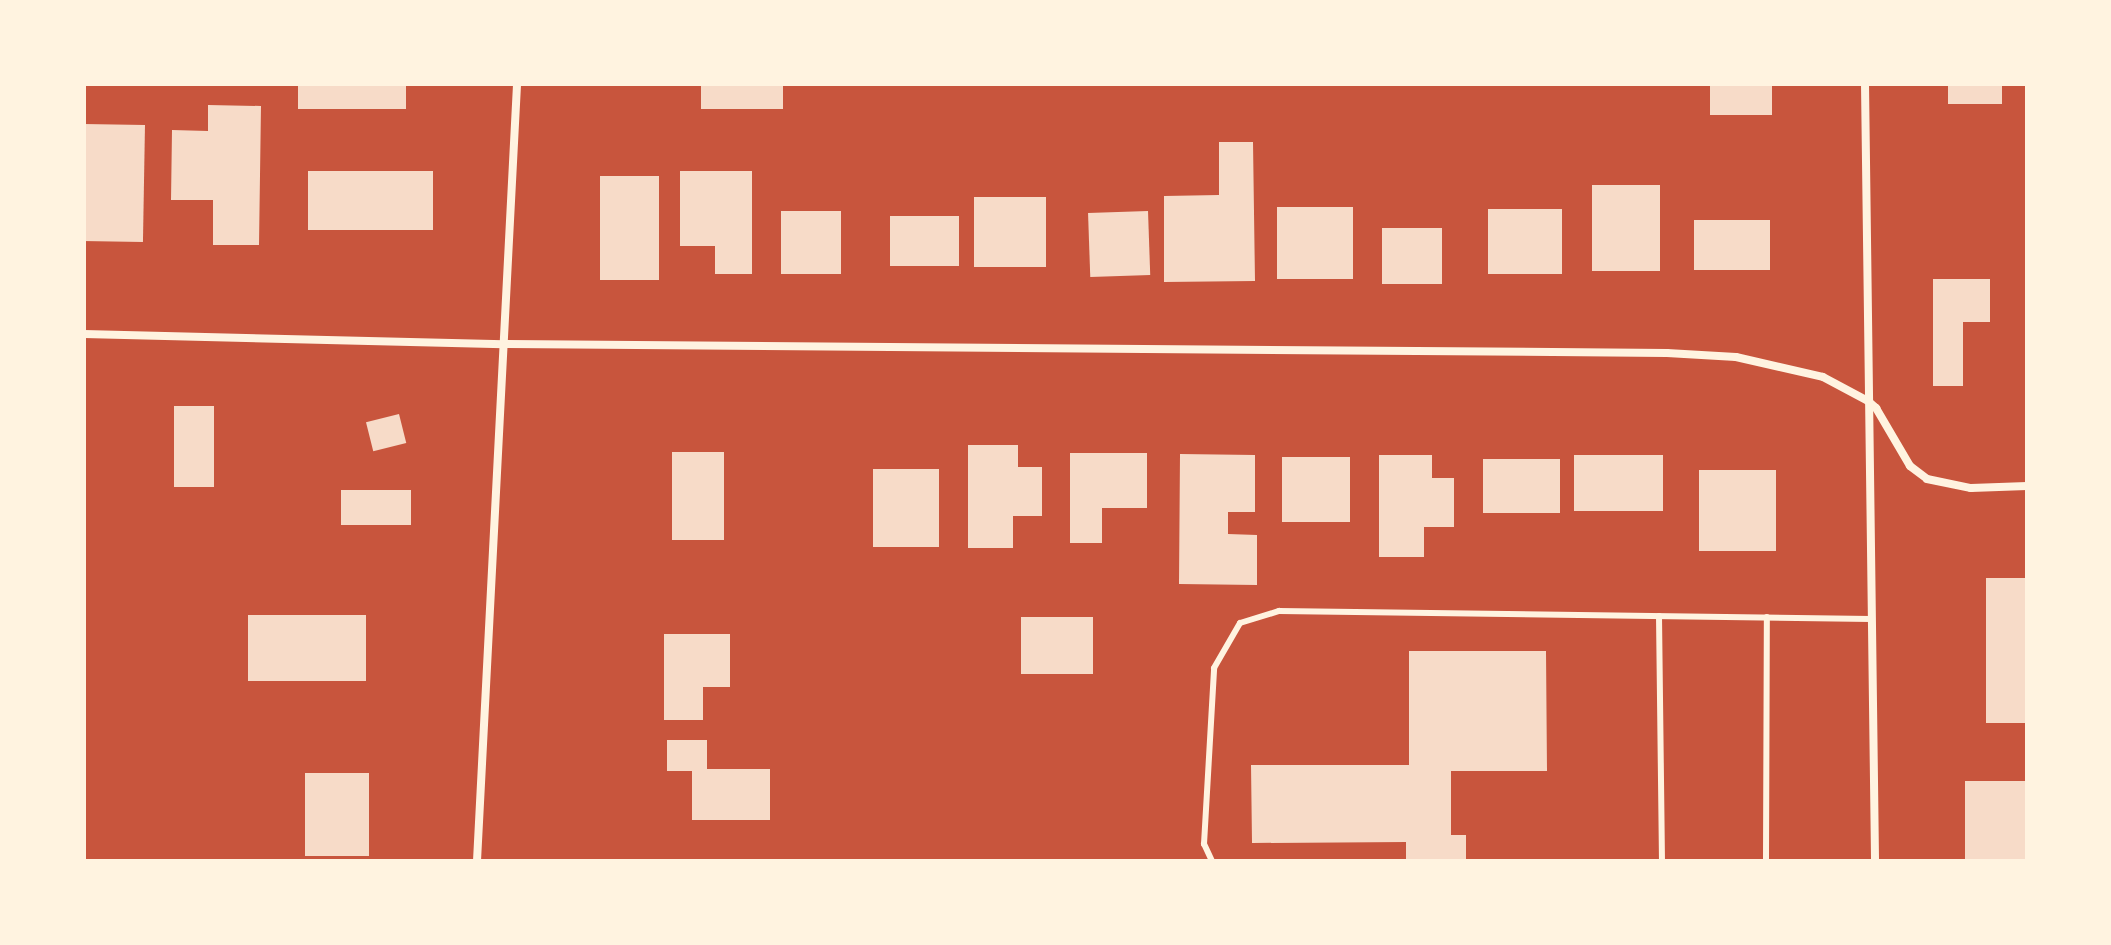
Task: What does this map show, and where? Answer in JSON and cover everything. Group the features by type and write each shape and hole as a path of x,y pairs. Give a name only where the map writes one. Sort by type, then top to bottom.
{"street":[{"path":"477,861 517,84"},
{"path":"1865,84 1875,861"},
{"path":"84,334 504,344 1667,353 1736,357 1823,377 1868,401 1876,408 1910,466 1927,479 1971,488 2027,486"}],"lane":[{"path":"1212,861 1204,844 1214,668 1240,623 1279,611 1871,619"},
{"path":"1659,616 1662,861"},
{"path":"1766,861 1767,617"}],"building":[{"path":"298,84 406,84 406,109 298,109"},
{"path":"701,84 783,84 783,109 701,109"},
{"path":"1710,84 1772,84 1772,115 1710,115"},
{"path":"1948,84 2002,84 2002,104 1948,104"},
{"path":"208,105 261,106 259,245 213,245 213,200 171,200 172,130 208,131"},
{"path":"84,124 145,125 143,242 84,241"},
{"path":"1219,142 1253,142 1255,281 1164,282 1164,196 1219,195"},
{"path":"308,171 433,171 433,230 308,230"},
{"path":"680,171 752,171 752,274 715,274 715,246 680,246"},
{"path":"600,176 659,176 659,280 600,280"},
{"path":"1592,185 1660,185 1660,271 1592,271"},
{"path":"974,197 1046,197 1046,267 974,267"},
{"path":"1277,207 1353,207 1353,279 1277,279"},
{"path":"1488,209 1562,209 1562,274 1488,274"},
{"path":"781,211 841,211 841,274 781,274"},
{"path":"1148,211 1150,275 1090,277 1088,213"},
{"path":"890,216 959,216 959,266 890,266"},
{"path":"1694,220 1770,220 1770,270 1694,270"},
{"path":"1382,228 1442,228 1442,284 1382,284"},
{"path":"1933,279 1990,279 1990,322 1963,322 1963,386 1933,386"},
{"path":"174,406 214,406 214,487 174,487"},
{"path":"399,414 406,443 373,451 366,422"},
{"path":"968,445 1018,445 1018,467 1042,467 1042,516 1013,516 1013,548 968,548"},
{"path":"672,452 724,452 724,540 672,540"},
{"path":"1070,453 1147,453 1147,508 1102,508 1102,543 1070,543"},
{"path":"1180,454 1255,455 1255,512 1228,512 1228,534 1257,535 1257,585 1179,584"},
{"path":"1379,455 1432,455 1432,478 1454,478 1454,527 1424,527 1424,557 1379,557"},
{"path":"1574,455 1663,455 1663,511 1574,511"},
{"path":"1282,457 1350,457 1350,522 1282,522"},
{"path":"1483,459 1560,459 1560,513 1483,513"},
{"path":"873,469 939,469 939,547 873,547"},
{"path":"1699,470 1776,470 1776,551 1699,551"},
{"path":"341,490 411,490 411,525 341,525"},
{"path":"1986,578 2027,578 2027,723 1986,723"},
{"path":"248,615 366,615 366,681 248,681"},
{"path":"1021,617 1093,617 1093,674 1021,674"},
{"path":"664,634 730,634 730,687 703,687 703,720 664,720"},
{"path":"1409,651 1546,651 1547,771 1451,771 1451,835 1466,835 1466,861 1406,861 1406,842 1252,843 1251,765 1409,765"},
{"path":"667,740 707,740 707,769 770,769 770,820 692,820 692,771 667,771"},
{"path":"305,773 369,773 369,856 305,856"},
{"path":"1965,781 2025,781 2025,859 1965,859"}]}
